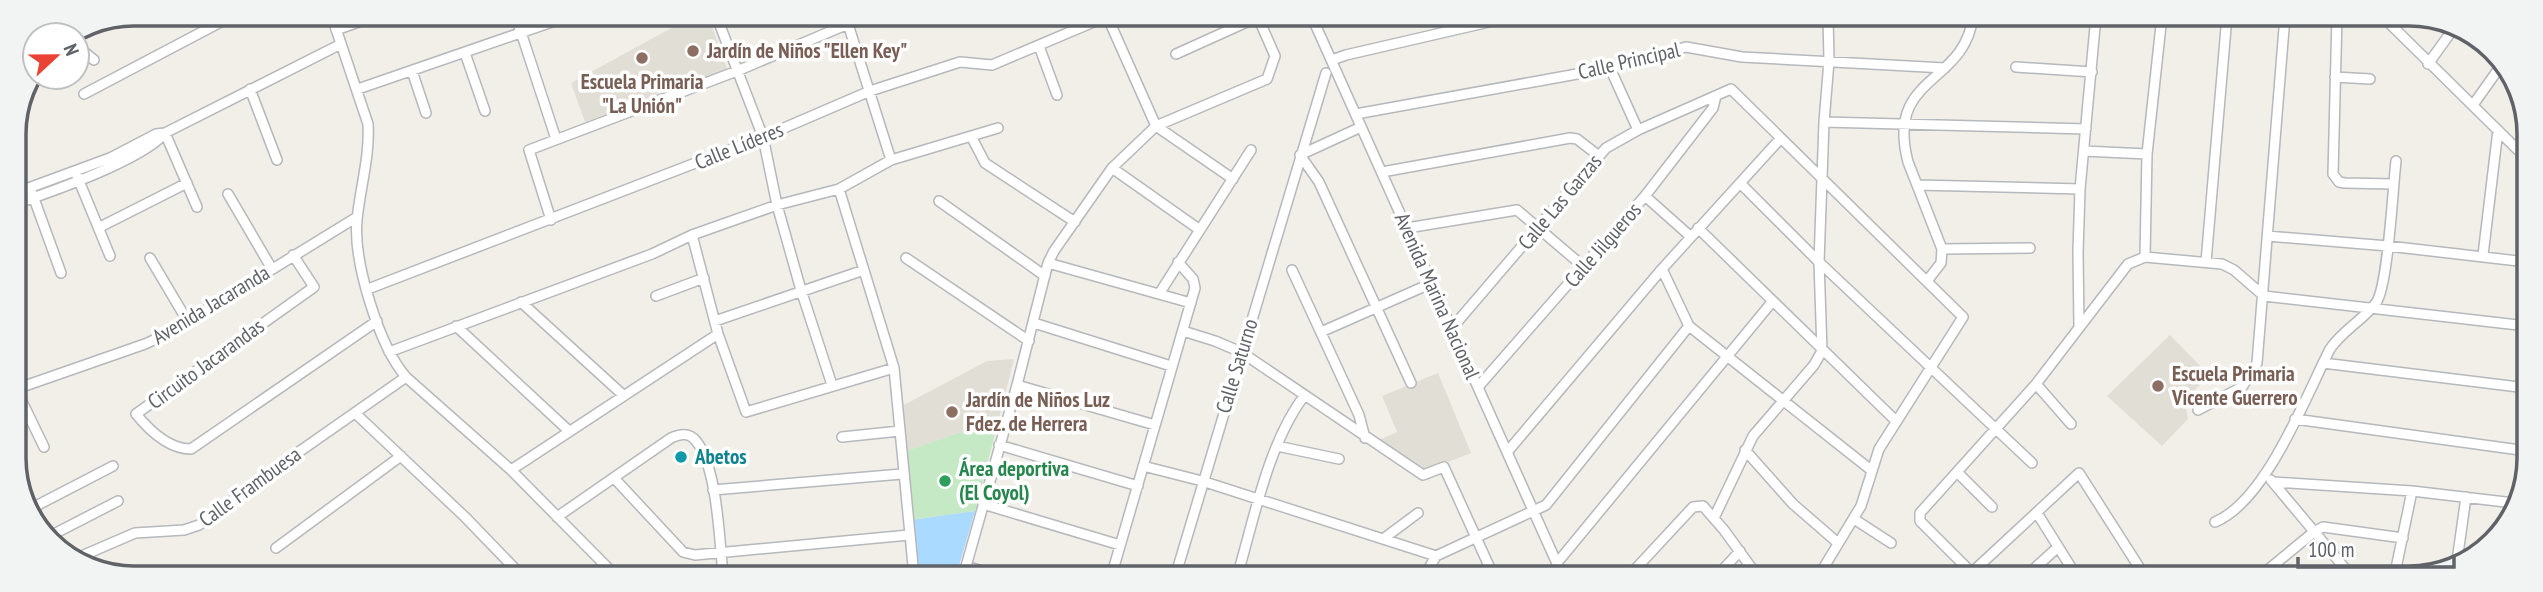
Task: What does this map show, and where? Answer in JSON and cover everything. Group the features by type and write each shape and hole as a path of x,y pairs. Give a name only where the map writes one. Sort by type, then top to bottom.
{"street":[{"path":"84,94 204,26"},
{"path":"335,26 368,124 369,142 357,217 358,253 377,321 389,352 406,377 510,470 606,566"},
{"path":"336,30 347,26"},
{"path":"519,26 556,139"},
{"path":"358,89 543,26"},
{"path":"720,26 763,138 777,205 832,385"},
{"path":"551,220 529,150 737,71 843,26"},
{"path":"849,26 891,160"},
{"name":"Calle Líderes","path":"368,289 763,138 870,91 960,62 992,65 1039,46 1075,26"},
{"path":"1113,26 1156,126 1233,178"},
{"path":"1176,54 1236,26"},
{"path":"966,566 1034,323 1048,263 1054,251 1112,168 1156,126 1267,79 1275,56 1262,26"},
{"name":"Avenida Marina Nacional","path":"1316,26 1558,566"},
{"path":"1332,60 1474,26"},
{"path":"1714,518 1753,436 1814,365 1822,351 1819,262 1829,61 1828,26"},
{"path":"1927,281 1941,262 1942,248 1904,147 1904,124 1911,101 1945,68 1965,43 1972,26"},
{"path":"2079,327 2080,189 2095,26"},
{"path":"2145,257 2147,154 2161,26"},
{"path":"2206,262 2226,26"},
{"path":"2198,410 2232,394 2251,376 2257,363 2284,26"},
{"path":"2337,26 2332,169 2336,179 2345,183 2394,184"},
{"path":"2392,26 2517,149"},
{"path":"2428,64 2450,34"},
{"path":"26,201 341,44"},
{"path":"1039,46 1057,95"},
{"name":"Calle Principal","path":"1356,114 1610,68 1686,47 1742,57 1945,68"},
{"path":"465,54 485,111"},
{"path":"2016,67 2092,72"},
{"path":"1610,68 1638,130"},
{"path":"412,71 426,113"},
{"name":"Calle Saturno","path":"1178,566 1326,72"},
{"path":"2473,105 2497,72"},
{"path":"2335,77 2370,79"},
{"path":"250,89 277,160"},
{"name":"Calle Las Garzas","path":"1452,328 1613,142 1731,89 1780,139"},
{"name":"Calle Jilgueros","path":"1478,387 1645,196 1713,108 1716,96"},
{"path":"1824,122 2086,129"},
{"path":"1362,127 1300,155 1319,182 1411,383"},
{"path":"389,352 652,254 692,235 777,205 839,189 891,160 998,128"},
{"path":"2483,256 2498,130"},
{"path":"165,133 197,207"},
{"path":"971,136 985,163 1075,222"},
{"path":"1382,172 1551,139 1577,139 1599,156"},
{"path":"1508,451 1690,236 1780,139 1963,317 1879,449 1865,495 1854,519 1824,566"},
{"path":"1159,294 1251,150"},
{"path":"2084,151 2147,154"},
{"path":"2214,522 2226,517 2244,501 2266,473 2335,341 2372,307 2380,295 2396,162"},
{"path":"1112,168 1200,230"},
{"path":"26,190 77,176"},
{"path":"77,176 110,256"},
{"path":"100,227 187,183"},
{"path":"1740,183 1819,262 2032,463"},
{"path":"1917,185 2080,189"},
{"path":"31,188 61,274"},
{"path":"839,189 894,368 913,566"},
{"path":"228,194 272,269"},
{"path":"1645,196 1690,236"},
{"path":"939,201 1045,276"},
{"path":"1407,228 1517,210 1584,267"},
{"name":"Avenida Jacaranda","path":"26,386 145,344 188,321 357,217"},
{"path":"1698,229 1896,421"},
{"path":"692,235 718,334 746,412 894,368"},
{"path":"2267,236 2517,261"},
{"path":"1942,248 2030,248"},
{"name":"Circuito Jacarandas","path":"293,256 314,287 136,414 151,432 182,449 191,449 377,321"},
{"path":"1961,566 1919,517 1920,513 2036,384 2128,264 2145,257 2206,262 2228,266 2264,296 2517,325"},
{"path":"149,258 188,321"},
{"path":"906,258 1029,341"},
{"path":"1114,566 1195,288 1193,279 1178,262"},
{"path":"1048,263 1191,303"},
{"path":"1662,269 1689,326 1871,470"},
{"path":"715,321 864,270"},
{"path":"1292,270 1359,415 1366,438"},
{"path":"656,296 704,278"},
{"path":"1321,332 1432,283"},
{"path":"522,302 623,395"},
{"path":"1557,563 1772,302"},
{"path":"1034,323 1171,366"},
{"path":"456,326 569,431"},
{"path":"1430,566 1436,556 1546,505 1689,326"},
{"path":"1183,331 1241,352 1423,475 1444,467 1489,566"},
{"path":"510,470 718,334"},
{"path":"2323,363 2517,387"},
{"name":"Calle Frambuesa","path":"86,554 135,533 184,530 199,525 406,377"},
{"path":"2036,384 2071,424"},
{"path":"1017,385 1155,425"},
{"path":"1240,566 1277,446 1289,417 1304,396"},
{"path":"26,410 44,447"},
{"path":"355,413 466,517 513,566"},
{"path":"2294,419 2517,450"},
{"path":"842,437 900,431"},
{"path":"557,517 680,434 689,435 696,441 709,468 722,566"},
{"path":"999,445 1138,486"},
{"path":"1277,446 1339,459"},
{"path":"1745,450 1793,504 1838,542"},
{"path":"276,548 401,456"},
{"path":"37,506 113,466"},
{"path":"1143,466 1202,481 1436,556"},
{"path":"1958,473 1992,507"},
{"path":"2266,473 2343,566"},
{"path":"713,490 902,474"},
{"path":"1981,566 2079,474 2138,566"},
{"path":"614,478 683,552 695,555 909,535"},
{"path":"2273,481 2412,491 2507,502"},
{"path":"2397,566 2412,491"},
{"path":"2458,554 2466,497"},
{"path":"59,535 118,501"},
{"path":"983,504 1120,545"},
{"path":"1638,566 1693,507 1698,505 1703,506 1714,518 1750,566"},
{"path":"1382,539 1418,513"},
{"path":"2037,513 2070,566"},
{"path":"1854,519 1891,544"},
{"path":"2272,566 2315,531 2329,526 2403,538"},
{"path":"2038,566 2058,547"},
{"path":"1726,566 1740,551"}],"shaded area":[{"name":"Escuela Primaria \"La Unión\"","path":"675,26 712,26 727,69 585,122 571,83"},
{"name":"Escuela Primaria Vicente Guerrero","path":"2170,335 2210,376 2184,399 2188,419 2162,446 2107,396"},
{"name":"Jardín de Niños Luz Fdez. de Herrera","path":"1014,359 999,419 906,451 904,405 987,361"},
{"path":"1438,373 1471,453 1425,471 1379,440 1397,432 1382,396"}],"green space":[{"name":"Área deportiva (El Coyol)","path":"999,419 975,511 911,520 906,451"}],"water":[{"path":"975,511 959,566 915,566 911,520"}],"place":[{"name":"Jardín de Niños \"Ellen Key\"","path":"693,51"},
{"name":"Escuela Primaria \"La Unión\"","path":"642,58"},
{"name":"Escuela Primaria Vicente Guerrero","path":"2158,386"},
{"name":"Jardín de Niños Luz Fdez. de Herrera","path":"952,412"},
{"name":"Abetos","path":"681,457"},
{"name":"Área deportiva (El Coyol)","path":"945,481"}]}
